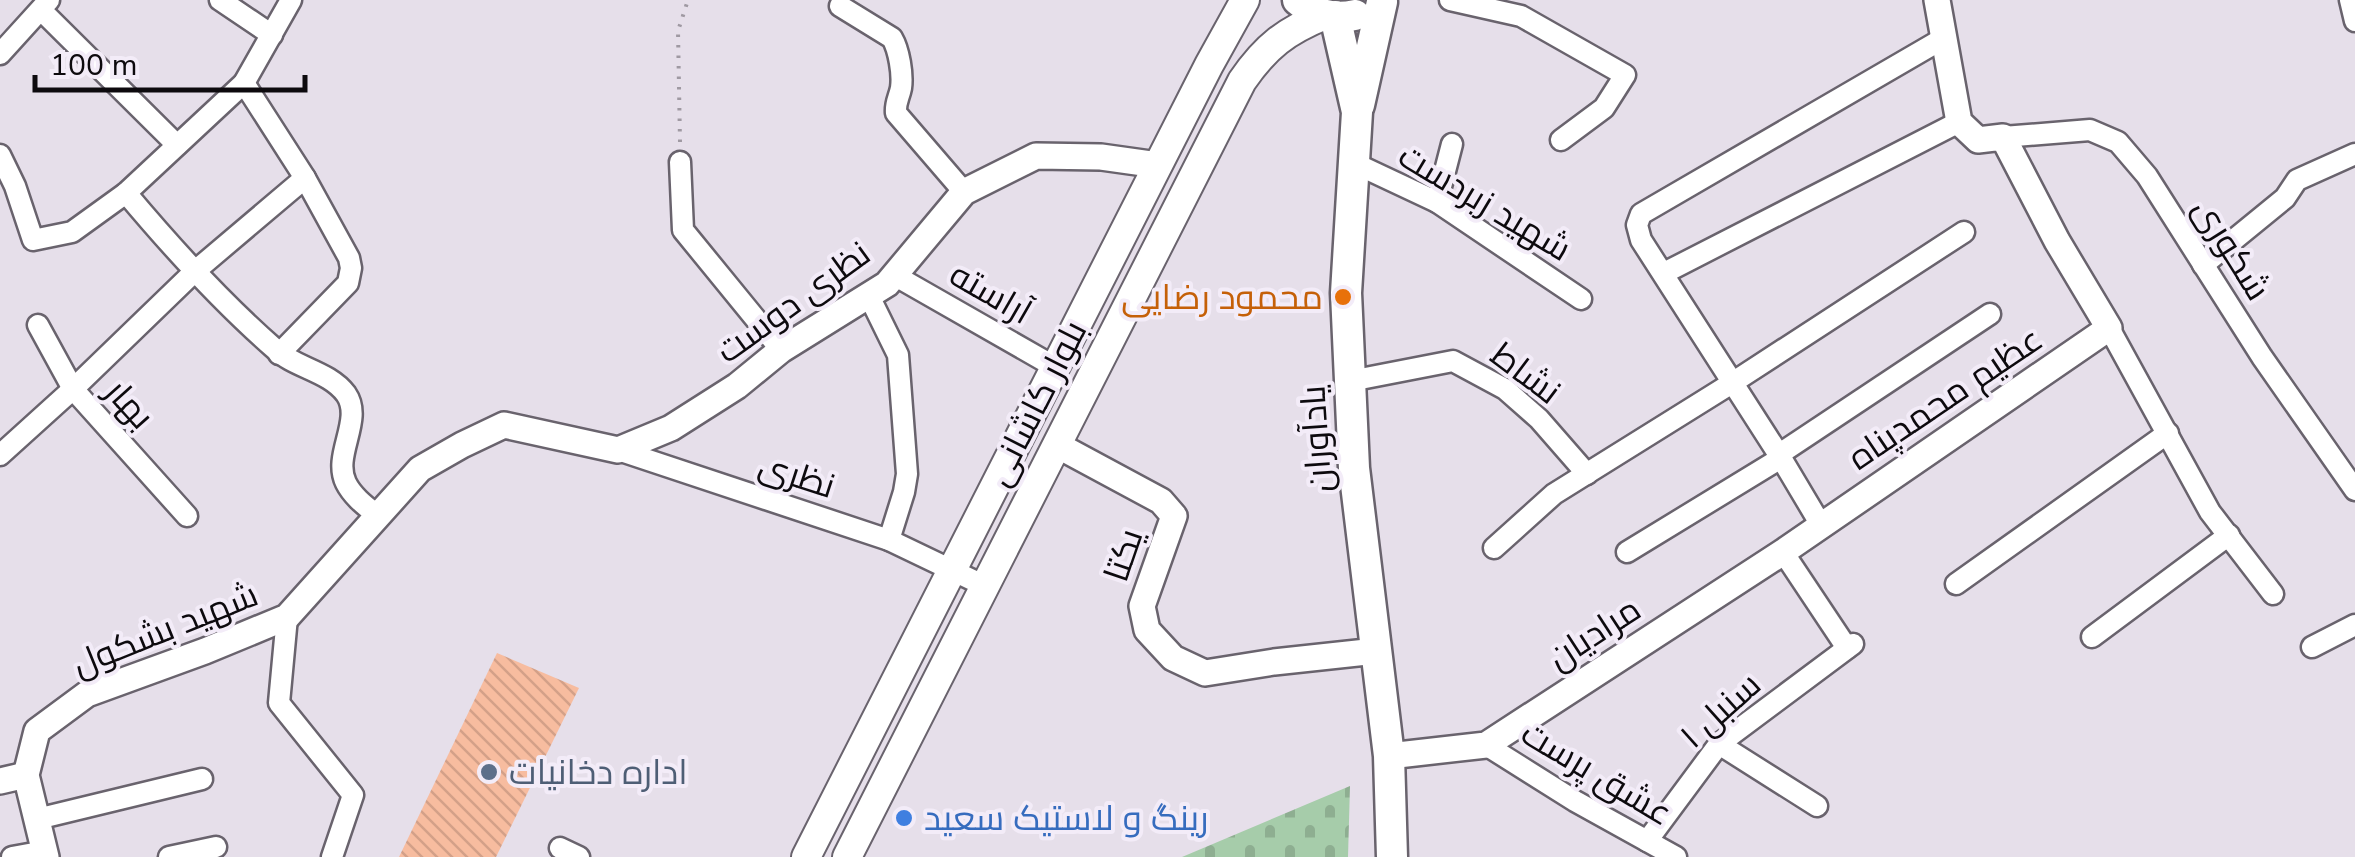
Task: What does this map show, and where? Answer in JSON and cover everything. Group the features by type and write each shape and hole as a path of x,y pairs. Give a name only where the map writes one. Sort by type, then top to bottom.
{"main road":[{"name":"بلوار کاشانی","path":"806,857 1245,0"},
{"path":"1298,0 1307,8 1345,17 1365,12 1383,1"},
{"path":"1357,112 1383,1"},
{"name":"بلوار کاشانی","path":"847,857 1242,81 1257,58 1278,39 1301,25 1330,16"},
{"name":"یادآوران","path":"1330,16 1357,112 1346,292 1354,468 1389,756 1392,857"}],"street":[{"path":"220,0 272,35"},
{"path":"0,155 8,193 33,240 72,232 126,194 244,83 292,0"},
{"path":"1450,0 1521,16 1625,76 1604,108 1561,140"},
{"path":"1936,0 1959,122 1978,140 2003,137 2210,512 2273,594"},
{"path":"2350,0 2355,22"},
{"path":"0,54 45,5 178,145"},
{"path":"840,6 892,38 902,86 896,114 964,192"},
{"path":"1821,525 1642,240 1637,225 1641,214 1944,38"},
{"path":"244,83 350,258 348,283 279,354"},
{"path":"1664,273 1959,122"},
{"name":"شکوری","path":"2003,137 2090,130 2118,142 2147,176 2262,357 2355,490"},
{"path":"1437,202 1452,144"},
{"path":"2204,265 2284,198 2297,180 2355,154"},
{"name":"نظری دوست","path":"618,450 671,428 737,386 781,350 887,284 964,192 1036,156 1101,157 1158,165"},
{"path":"680,162 683,230 781,350"},
{"name":"شهید زبردست","path":"1354,163 1437,202 1580,299"},
{"path":"0,455 194,272 305,178"},
{"path":"126,194 194,272 279,354 344,392 352,408 342,469 346,484 378,516"},
{"path":"1494,548 1554,494 1964,232"},
{"name":"آراسته","path":"894,275 1055,367"},
{"path":"868,296 898,354 906,474 889,540"},
{"path":"1628,552 1780,457 1990,314"},
{"name":"بهار","path":"38,325 74,389 187,516"},
{"name":"عظیم محمدپناه","path":"1821,525 2109,328"},
{"name":"نشاط","path":"1350,381 1452,361 1505,389 1540,419 1587,474"},
{"name":"شهید بشکول","path":"26,775 37,731 87,694 205,652 287,617 420,469 462,444 504,424 618,450"},
{"path":"1956,584 2168,432"},
{"name":"یکتا","path":"1056,445 1161,500 1174,516 1142,606 1147,630 1173,658 1205,673 1376,652"},
{"name":"نظری","path":"618,450 889,540 985,586"},
{"name":"مرادیان","path":"1389,756 1486,745 1821,525"},
{"path":"2092,637 2228,535"},
{"name":"سنبل ۱","path":"1647,841 1719,744 1850,646 1783,552"},
{"path":"287,617 279,703 353,795 332,857"},
{"path":"2312,646 2355,625"},
{"path":"1719,744 1817,806"},
{"name":"عشق پرست","path":"1486,745 1575,801 1676,857"},
{"path":"0,780 26,775 46,854 12,857"},
{"path":"37,819 202,779"},
{"path":"169,857 216,848"}],"path":[{"path":"680,162 678,31 688,0"}],"green space":[{"path":"1350,786 1348,857 1182,857"}],"building":[{"name":"اداره دخانیات","path":"497,653 579,688 496,857 399,857"}],"place":[{"name":"محمود رضایی","path":"1343,297"},
{"name":"اداره دخانیات","path":"489,772"},
{"name":"رینگ و لاستیک سعید","path":"904,818"}]}
